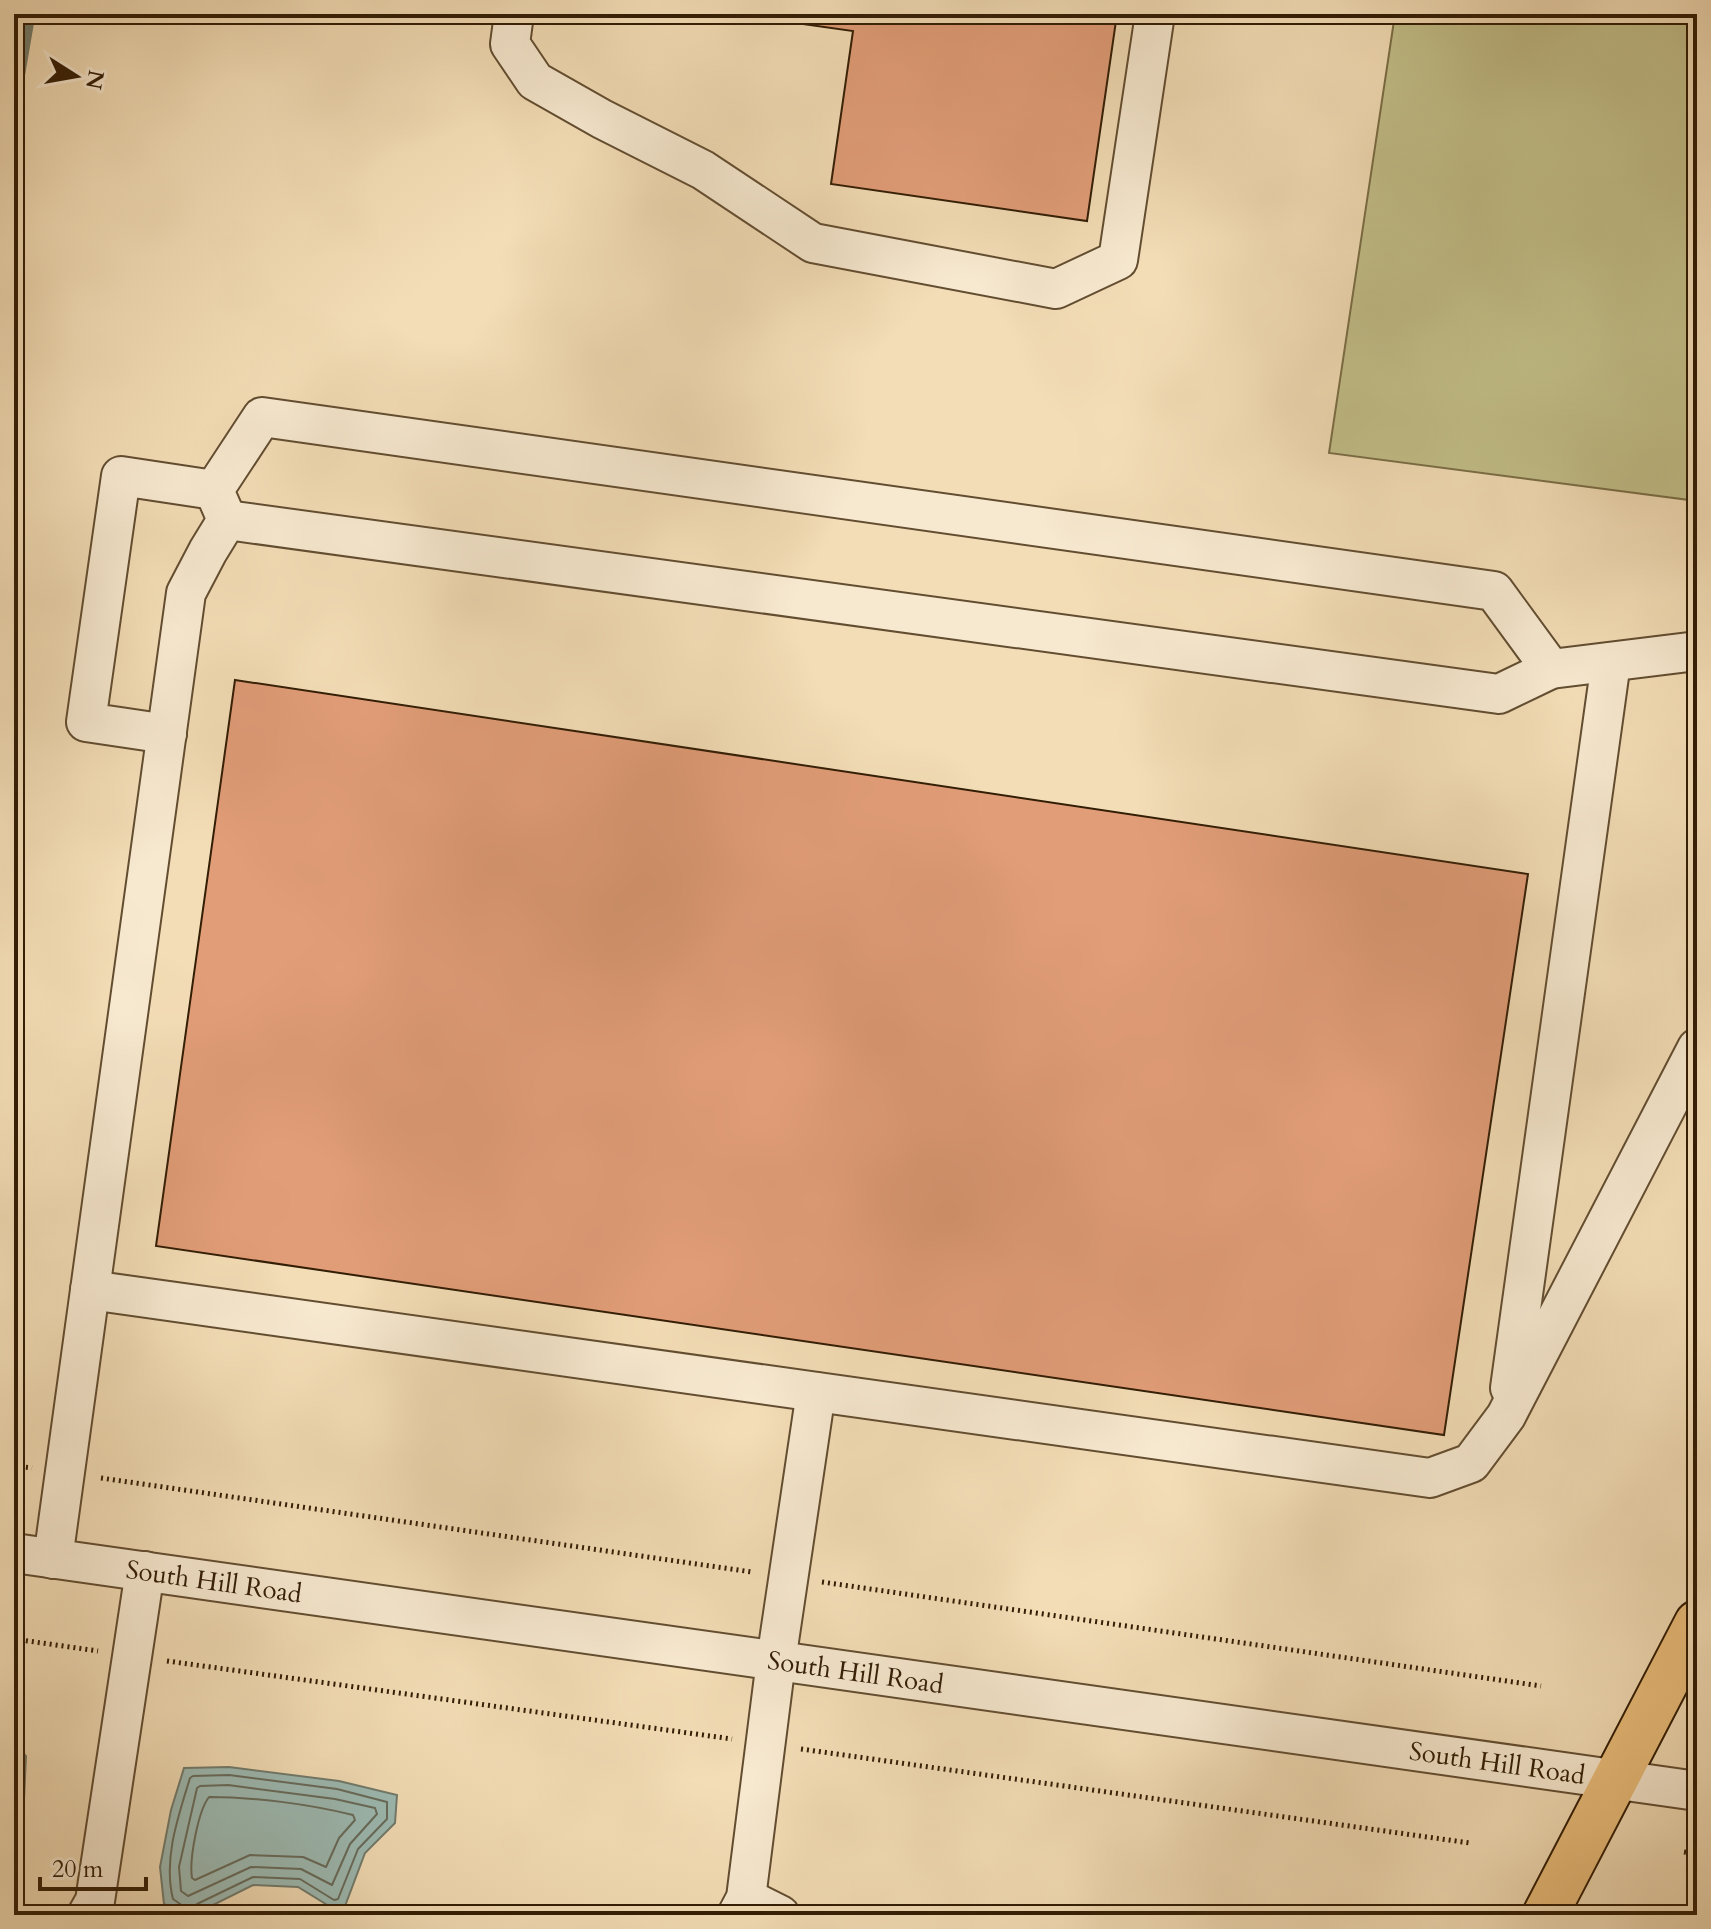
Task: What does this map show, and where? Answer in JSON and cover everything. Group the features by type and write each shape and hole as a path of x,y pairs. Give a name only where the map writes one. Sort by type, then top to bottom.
{"main road":[{"path":"1545,1915 1697,1623"}],"street":[{"path":"514,14 510,44 535,81 703,170 813,243 1056,289 1118,260 1155,14"},
{"path":"53,1559 186,593 208,551 221,505 262,417 1494,591 1551,669"},
{"path":"167,734 86,722 121,476 221,505 1499,694 1551,669 1697,651"},
{"path":"1506,1416 1611,662"},
{"path":"90,1290 1430,1478 1471,1463 1506,1416 1697,1048"},
{"path":"780,1915 742,1906 816,1392"},
{"name":"South Hill Road","path":"14,1553 1697,1791"},
{"path":"87,1915 95,1901 145,1571"}],"path":[{"path":"1684,1852 1697,1854"}],"shaded area":[{"path":"1395,14 1697,14 1697,501 1329,453"}],"water":[{"path":"14,1743 26,1756 23,1821 14,1829"},
{"path":"229,1767 339,1781 397,1795 395,1823 365,1853 342,1914 298,1887 253,1885 193,1915 184,1915 164,1904 160,1867 171,1810 184,1768"}],"building":[{"path":"731,14 1117,14 1087,221 831,184 853,31"},
{"path":"235,680 1528,874 1444,1435 156,1246"}],"waterway":[{"path":"14,107 30,14"}]}
